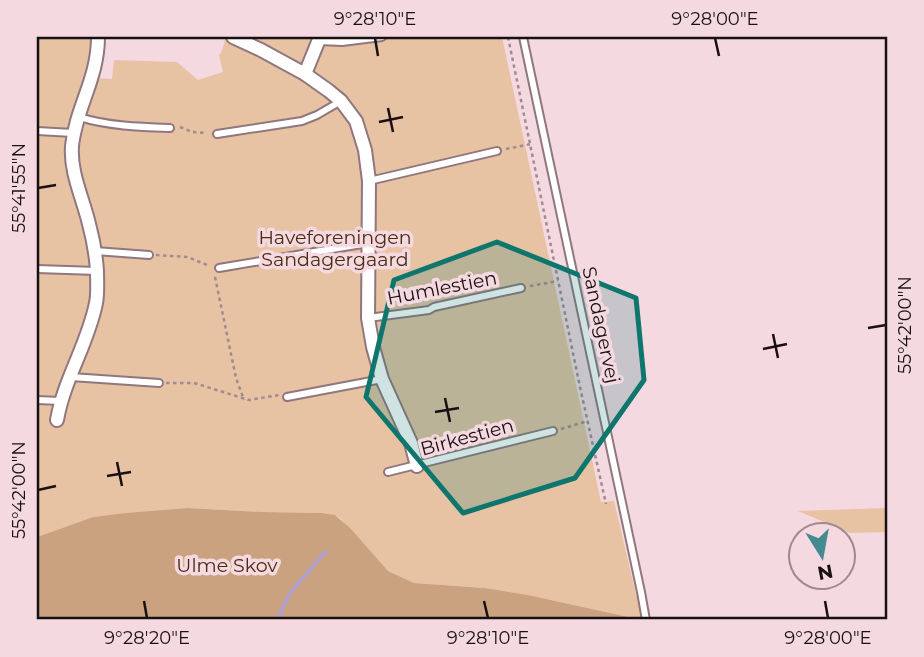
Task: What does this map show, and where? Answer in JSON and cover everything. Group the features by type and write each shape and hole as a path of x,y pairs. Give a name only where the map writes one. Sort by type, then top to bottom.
{"street":[{"path":"57,420 60,401 96,302 95,251 74,170 72,148 79,117 95,71 98,37"},
{"path":"233,37 305,74 341,101 355,121 365,150 369,181 368,318 373,347 382,379 411,443 417,466"},
{"path":"305,74 319,39"}],"lane":[{"path":"319,39 342,42 382,37"},
{"name":"Sandagervej","path":"523,37 646,620"},
{"path":"218,134 302,121 341,101"},
{"path":"79,117 144,128 170,128"},
{"path":"37,131 74,134"},
{"path":"369,181 497,152"},
{"path":"219,268 368,243"},
{"path":"95,251 149,254"},
{"path":"37,269 97,271"},
{"name":"Humlestien","path":"368,318 429,310 521,288"},
{"path":"69,377 159,383"},
{"path":"287,397 382,379"},
{"path":"37,400 60,401"},
{"name":"Birkestien","path":"388,472 553,430"}],"path":[{"path":"508,37 606,504"},
{"path":"170,128 182,127 192,132 218,134"},
{"path":"497,152 531,144"},
{"path":"149,254 187,257 213,267 236,378 244,400"},
{"path":"521,288 558,281"},
{"path":"159,383 194,383 244,400 287,394 287,397"},
{"path":"553,430 588,421"}],"highlighted area":[{"path":"497,242 636,298 644,380 575,478 463,513 366,397 394,280"}],"green space":[{"name":"Haveforeningen Sandagergaard","path":"37,37 92,37 93,52 87,78 112,79 114,60 177,62 198,80 223,72 219,55 226,37 502,37 601,502 614,501 642,620 485,588 414,583 388,571 341,519 322,513 187,508 125,513 93,517 37,537"},
{"name":"Ulme Skov","path":"187,508 335,515 388,571 414,583 485,588 642,620 37,620 37,537 93,517"},
{"path":"887,508 887,532 858,533 858,520 819,520 798,511"}],"waterway":[{"path":"277,620 290,593 326,551"}]}
